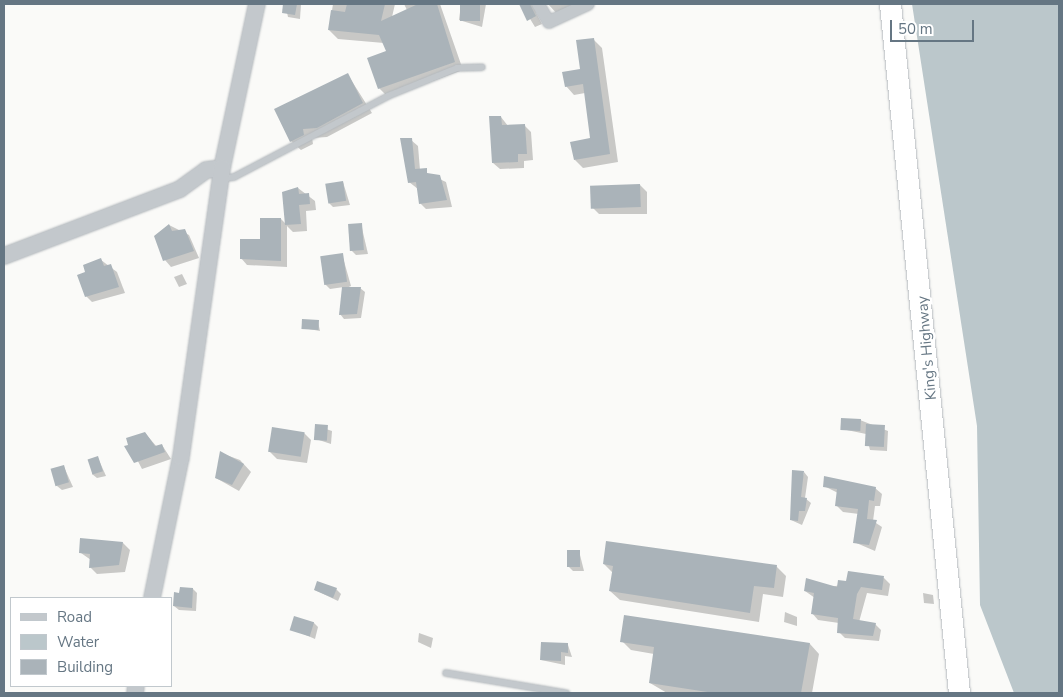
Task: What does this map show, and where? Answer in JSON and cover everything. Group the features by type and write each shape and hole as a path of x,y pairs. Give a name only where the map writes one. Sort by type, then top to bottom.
{"highway":[{"name":"King's Highway","path":"890,4 959,693"}],"street":[{"path":"152,597 180,457 221,173 257,4"},
{"path":"538,4 549,22 588,4"},
{"path":"4,256 180,189 206,170 221,173"}],"lane":[{"path":"221,173 234,176 388,96 457,68 482,67"},
{"path":"446,673 566,693"}],"water":[{"path":"912,4 1059,4 1059,693 1014,693 980,605 977,426"}],"building":[{"path":"283,4 297,4 295,15 282,13"},
{"path":"347,4 385,4 381,21 418,4 437,4 455,62 378,89 367,58 386,51 379,35 328,30 331,10 345,12"},
{"path":"460,4 480,4 480,21 460,21"},
{"path":"519,4 530,4 536,16 527,21"},
{"path":"594,38 610,154 574,160 570,142 590,138 583,84 565,87 562,72 580,69 576,40"},
{"path":"348,73 363,103 317,128 303,129 304,135 290,142 274,109"},
{"path":"489,116 501,116 502,125 525,124 527,154 518,154 518,162 492,163"},
{"path":"400,138 412,138 415,169 427,168 427,173 440,175 447,200 419,204 416,182 408,183"},
{"path":"343,181 346,201 328,204 325,184"},
{"path":"640,184 641,207 591,209 590,186"},
{"path":"298,187 299,194 309,193 310,204 299,205 301,224 285,225 282,192"},
{"path":"260,218 281,218 281,261 240,259 240,239 260,239"},
{"path":"362,223 364,250 350,251 348,224"},
{"path":"169,224 172,231 185,229 194,251 163,261 154,236"},
{"path":"343,253 347,282 324,285 320,256"},
{"path":"101,258 104,266 111,264 119,287 85,297 77,275 85,272 83,265"},
{"path":"342,287 361,287 357,314 339,315"},
{"path":"302,319 319,320 318,330 301,329"},
{"path":"841,418 861,419 860,431 840,430"},
{"path":"315,424 328,425 327,441 314,440"},
{"path":"866,424 885,425 884,447 865,446"},
{"path":"272,427 305,432 301,457 268,452"},
{"path":"145,432 155,446 162,444 165,452 134,463 124,446 128,445 126,438"},
{"path":"220,451 244,464 232,485 215,478"},
{"path":"98,456 103,471 92,475 88,459"},
{"path":"64,465 69,482 56,486 51,469"},
{"path":"792,470 804,471 801,497 807,498 805,511 799,511 798,521 790,520"},
{"path":"824,476 876,487 874,501 869,500 867,519 877,520 869,545 853,543 858,509 835,506 837,489 823,487"},
{"path":"80,538 123,542 119,565 89,568 90,554 79,553"},
{"path":"606,541 777,565 774,588 754,586 750,613 609,591 613,566 603,564"},
{"path":"567,550 580,550 580,567 567,567"},
{"path":"848,571 884,576 882,590 861,587 857,594 853,619 876,623 873,636 837,633 838,618 811,614 814,593 804,591 806,578 837,587 838,580 846,581"},
{"path":"317,581 337,588 333,598 314,590"},
{"path":"180,587 193,588 192,608 173,606 174,592 179,593"},
{"path":"624,615 810,643 801,693 714,693 649,683 654,647 620,642"},
{"path":"294,616 314,622 310,636 290,630"},
{"path":"541,642 568,643 568,653 561,652 561,661 540,660"}]}
